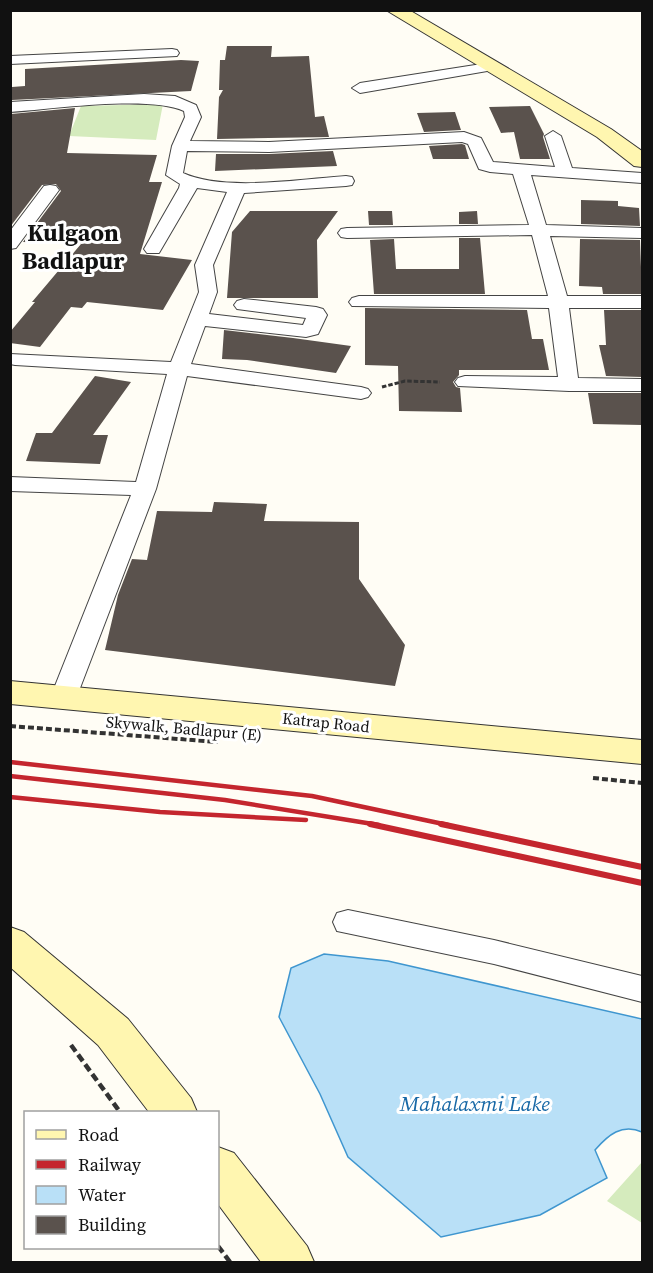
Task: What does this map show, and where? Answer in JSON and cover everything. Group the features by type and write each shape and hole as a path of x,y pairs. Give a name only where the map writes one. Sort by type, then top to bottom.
{"street":[{"path":"395,10 488,67 604,133 642,161"},
{"path":"418,10 480,49 626,131 642,143"},
{"path":"10,60 172,53"},
{"path":"360,88 488,67"},
{"path":"10,107 144,99 176,101 191,108 193,117 180,146 174,175 189,182 237,188 346,182"},
{"path":"553,136 565,171"},
{"path":"180,146 268,147 464,138 475,141 485,165 642,178"},
{"path":"520,168 556,285 569,385"},
{"path":"153,249 188,188 189,182"},
{"path":"64,696 145,489 179,369 207,292 204,265 237,188"},
{"path":"10,244 50,190"},
{"path":"347,233 540,230 642,233"},
{"path":"359,302 642,302"},
{"path":"198,319 306,331 311,330 317,315 316,313 244,305"},
{"path":"15,359 179,369 361,393"},
{"path":"465,382 642,385"},
{"path":"10,484 145,489"},
{"name":"Katrap Road","path":"10,692 642,752"},
{"path":"348,922 494,952 642,989"},
{"path":"10,943 113,1032 173,1111"},
{"path":"219,1169 290,1263"}],"path":[{"path":"361,393 405,381 465,382"},
{"name":"Skywalk, Badlapur (E)","path":"10,726 220,743"},
{"path":"584,777 642,783"},
{"path":"219,1247 230,1263"}],"green space":[{"path":"163,104 156,140 69,136 81,106"},
{"path":"642,1162 642,1223 607,1201"}],"water":[{"name":"Mahalaxmi Lake","path":"324,954 388,961 642,1019 642,1132 628,1129 610,1135 595,1150 607,1178 540,1215 441,1237 348,1157 320,1094 279,1017 291,968"}],"building":[{"path":"227,46 272,46 271,57 309,56 315,117 324,116 329,137 217,139 219,97 223,90 219,90 220,60 225,60"},
{"path":"181,60 199,61 191,91 12,100 12,87 25,86 25,69"},
{"path":"530,106 544,134 550,159 520,159 514,132 501,133 489,107"},
{"path":"75,108 67,153 157,155 149,182 162,182 140,254 192,260 163,310 87,302 82,308 71,307 40,347 10,343 10,332 81,244 23,242 61,191 56,184 42,185 10,227 11,114"},
{"path":"455,112 461,130 424,132 417,113"},
{"path":"465,145 469,159 433,159 429,146"},
{"path":"333,151 337,166 215,171 216,154"},
{"path":"581,200 618,201 618,206 639,208 640,226 581,224"},
{"path":"250,211 338,211 317,240 318,298 227,298 232,232"},
{"path":"368,211 392,211 393,225 369,225"},
{"path":"477,211 478,224 459,224 459,212"},
{"path":"459,238 480,238 485,294 374,294 370,240 394,239 396,269 459,269"},
{"path":"580,239 640,240 642,294 603,294 602,287 579,286"},
{"path":"365,308 527,310 532,339 543,339 549,370 459,370 459,375 453,382 456,387 460,388 462,412 399,411 398,366 365,365"},
{"path":"604,310 642,310 642,377 606,376 599,345 606,345"},
{"path":"224,330 351,346 336,373 247,360 222,359"},
{"path":"95,376 131,382 93,435 108,435 100,464 26,461 36,433 52,433"},
{"path":"588,393 642,393 642,425 593,424"},
{"path":"214,502 267,504 264,521 359,522 359,579 405,645 395,686 105,650 118,595 132,559 147,560 157,511 212,512"}],"railway":[{"path":"10,762 312,796 448,825"},
{"path":"10,776 225,800 379,825"},
{"path":"10,797 160,812 306,820"},
{"path":"370,824 642,883"},
{"path":"441,824 642,867"}],"district":[{"name":"Kulgaon Badlapur","path":"73,247"}]}
